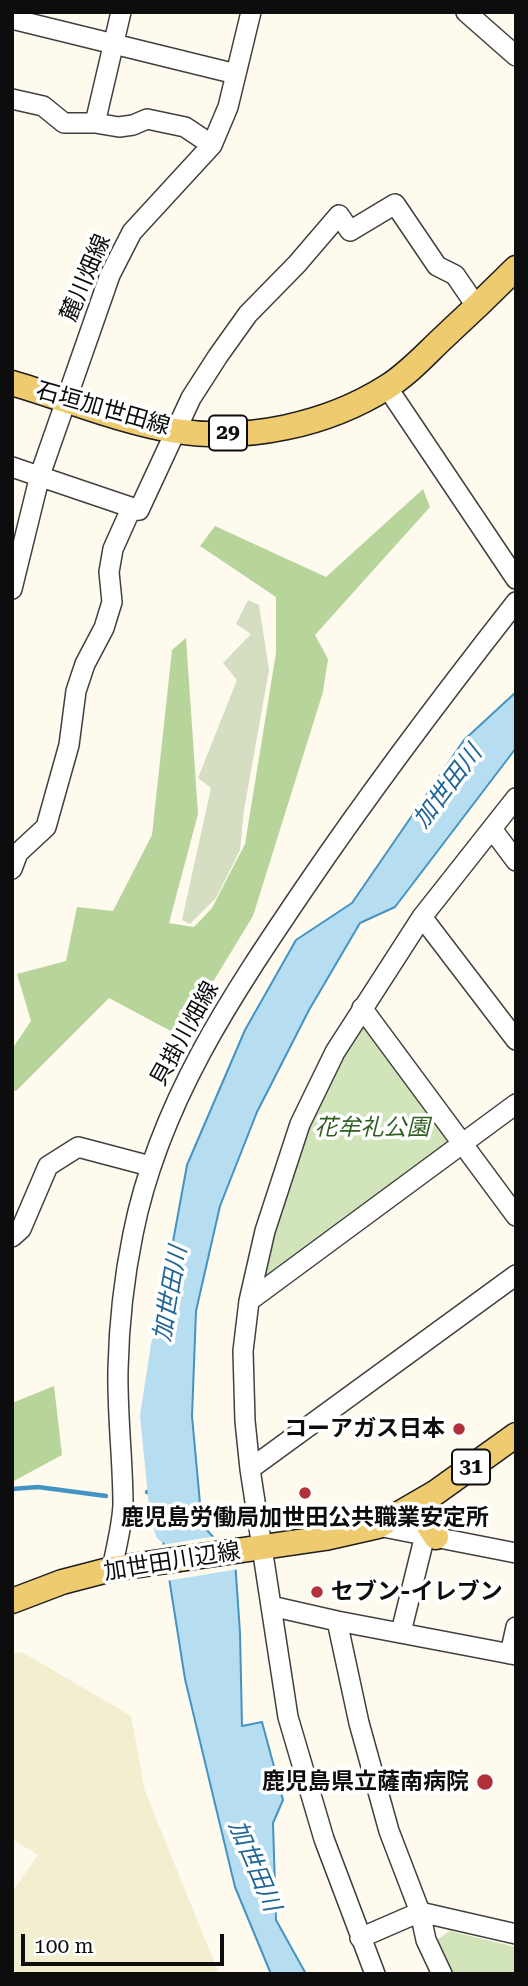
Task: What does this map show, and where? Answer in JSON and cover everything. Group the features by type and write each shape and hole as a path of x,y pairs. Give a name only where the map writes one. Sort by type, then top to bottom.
{"main road":[{"name":"石垣加世田線","path":"12,383 177,431 254,432 285,427 333,414 387,387 418,362 516,268"},
{"name":"加世田川辺線","path":"12,1601 62,1582 113,1569 325,1538 378,1526 426,1498 516,1435"},
{"path":"426,1498 423,1517 430,1536"}],"street":[{"path":"95,124 121,12"},
{"name":"麓川畑線","path":"12,589 40,475 110,275 132,232 212,145 228,107 251,12"},
{"path":"466,12 516,56"},
{"path":"12,19 236,74"},
{"path":"12,99 43,106 64,123 119,127 147,119 185,127 212,145"},
{"path":"139,510 191,398 248,314 297,264 339,215 350,231 395,204 437,265 455,275 477,307"},
{"path":"387,387 516,579"},
{"path":"12,467 139,510"},
{"path":"12,869 18,853 46,827 69,745 76,691 85,664 104,628 112,602 108,572 113,549 130,511 139,510"},
{"name":"貝掛川畑線","path":"113,1569 123,1507 118,1369 124,1292 133,1234 150,1166 187,1075 242,981 393,764 516,602"},
{"path":"375,1974 324,1839 288,1717 271,1606 255,1548 245,1421 243,1351 249,1301 265,1230 300,1125 335,1052 422,916 516,798"},
{"path":"492,828 516,861"},
{"path":"422,916 516,1040"},
{"path":"362,1008 516,1216"},
{"path":"249,1301 516,1104"},
{"path":"12,1237 21,1228 48,1166 78,1147 150,1166"},
{"path":"250,1469 516,1275"},
{"path":"378,1526 516,1553"},
{"path":"401,1632 430,1536"},
{"path":"271,1606 513,1654 516,1627"},
{"path":"337,1621 359,1723 382,1804 420,1912 426,1940 442,1974"},
{"path":"360,1938 420,1912 516,1934"}],"shaded area":[{"path":"22,1652 131,1716 145,1791 219,1974 12,1974 12,1892 38,1855 12,1839 12,1655"}],"green space":[{"path":"423,489 430,507 315,635 328,659 323,692 253,916 180,1036 109,998 16,1091 12,1090 12,1049 31,1021 17,974 66,961 77,907 113,911 152,835 172,650 186,638 198,814 169,923 194,927 212,908 245,844 276,653 276,597 200,546 215,526 326,577"},
{"path":"248,600 259,605 269,670 244,810 240,850 216,898 190,924 182,920 211,788 198,778 237,680 223,663 251,634 236,624"},
{"name":"花牟礼公園","path":"361,1022 450,1136 450,1145 263,1281 276,1212 304,1132"},
{"path":"54,1386 62,1455 12,1482 12,1403"},
{"path":"450,1931 516,1947 516,1974 450,1974 435,1941"}],"water":[{"path":"516,692 516,748 395,907 360,923 309,1010 257,1112 220,1206 196,1311 192,1416 202,1525 235,1560 242,1726 262,1722 283,1800 273,1823 276,1920 306,1974 271,1974 235,1887 185,1679 161,1527 157,1329 187,1165 245,1030 296,940 352,903 464,740"}],"pier":[{"path":"217,1536 238,1558 239,1569 166,1581 161,1545"}],"waterway":[{"name":"加世田川","path":"163,1345 152,1416 162,1515 167,1531"},
{"path":"12,1489 38,1487 106,1496"},
{"path":"147,1492 160,1491"}],"place":[{"name":"コーアガス日本","path":"459,1429"},
{"name":"鹿児島労働局加世田公共職業安定所","path":"305,1493"},
{"name":"セブン-イレブン","path":"317,1592"},
{"name":"鹿児島県立薩南病院","path":"485,1782"}]}
